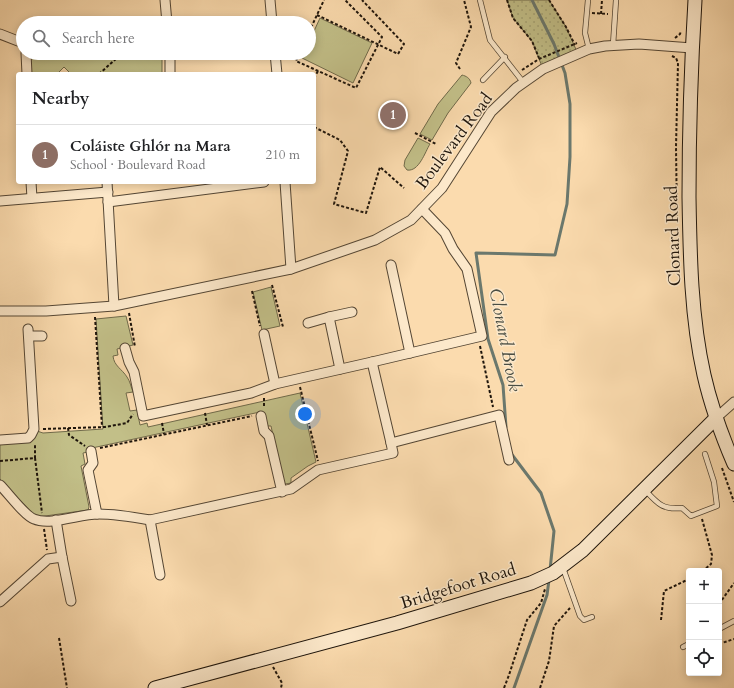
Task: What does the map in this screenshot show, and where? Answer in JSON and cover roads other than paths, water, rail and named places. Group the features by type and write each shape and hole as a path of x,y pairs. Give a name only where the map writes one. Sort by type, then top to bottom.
{"street":[{"path":"165,0 166,16"},
{"path":"270,0 271,16"},
{"name":"Clonard Road","path":"695,0 689,138 691,271 698,341 704,375 716,418 734,464"},
{"path":"0,34 16,40"},
{"name":"Boulevard Road","path":"0,311 46,311 114,306 291,269 375,240 411,220 422,209 442,188 491,112 523,82 546,67 589,49 613,45 639,44 692,48"},
{"path":"26,60 27,72"},
{"path":"170,60 170,72"},
{"path":"276,60 277,72"},
{"path":"31,184 32,198"},
{"path":"107,184 114,306"},
{"path":"0,201 32,198 108,197 243,184"},
{"path":"285,184 291,269"},
{"path":"126,348 133,361 143,416 251,393 275,384 295,379 482,336 467,269 446,233 422,209"},
{"path":"390,265 410,353"},
{"path":"308,322 352,312"},
{"path":"329,318 340,369"},
{"path":"0,440 28,438 38,431 29,333 42,336"},
{"path":"263,333 275,384"},
{"path":"0,484 30,517 44,521 97,514 150,520 282,492 294,488 318,470 393,453 372,362"},
{"path":"716,418 734,402"},
{"path":"260,414 264,431 269,436 282,492"},
{"path":"391,443 499,416 509,460"},
{"name":"Bridgefoot Road","path":"155,688 397,623 531,583 546,576 563,566 583,550 716,418"},
{"path":"92,449 93,463 88,470 97,514"},
{"path":"56,520 71,601"},
{"path":"150,520 160,576"},
{"path":"0,602 48,558 62,557"}],"lane":[{"path":"480,0 490,40 505,57 523,82"},
{"path":"588,0 585,33 589,49"},
{"path":"613,45 616,0"},
{"path":"483,80 505,57"},
{"path":"644,488 655,501 670,509 682,508 691,516 717,506 714,482 705,454"},
{"path":"563,566 580,616 584,620 592,617"},
{"path":"722,627 734,621"}],"waterway":[{"name":"Clonard Brook","path":"506,427 503,385 488,339 476,253 555,255 567,204 570,157 570,104 565,73 554,44 532,0"},
{"name":"Clonard Brook","path":"510,452 541,493 554,531 550,570"},
{"name":"Clonard Brook","path":"514,688 547,595 549,580"}],"place":[{"name":"Coláiste Ghlór na Mara","path":"393,115"}]}
